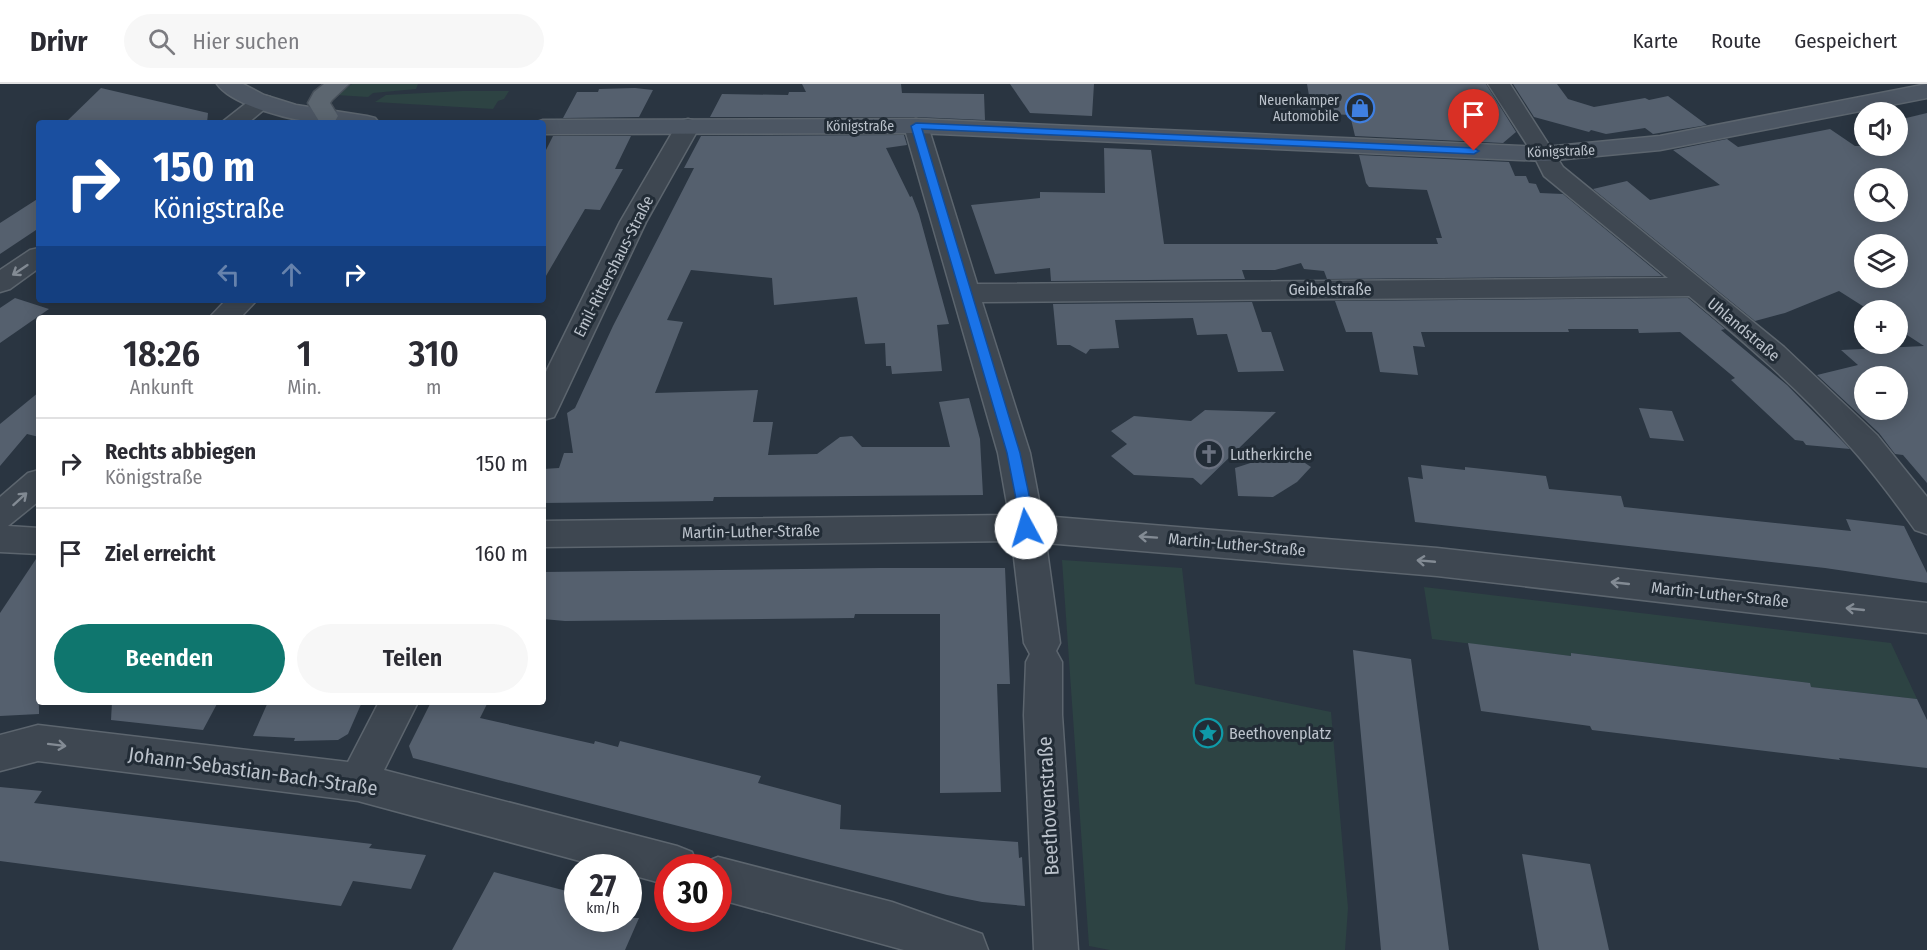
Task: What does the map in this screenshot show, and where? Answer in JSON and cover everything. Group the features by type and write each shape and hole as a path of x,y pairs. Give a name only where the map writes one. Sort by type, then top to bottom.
{"main road":[{"path":"228,84 241,93 262,102 350,120"},
{"path":"327,116 319,104 322,97 338,84"},
{"name":"Königstraße","path":"546,127 916,126 1545,154 1660,143 1927,91"}],"street":[{"name":"Uhlandstraße","path":"1499,84 1545,154 1553,171 1791,369 1845,421 1896,479 1927,521"},
{"path":"236,120 262,102"},
{"name":"Emil-Rittershaus-Straße","path":"546,403 633,222 688,126"},
{"name":"Beethovenstraße","path":"916,126 1014,453 1024,504 1043,652 1043,715 1056,950"},
{"path":"0,283 36,258"},
{"name":"Geibelstraße","path":"967,293 1693,287"},
{"path":"226,315 240,303"},
{"path":"0,516 36,485"},
{"name":"Martin-Luther-Straße","path":"546,534 1026,528 1437,562 1920,617"},
{"path":"0,539 36,541"},
{"path":"358,782 397,705"},
{"name":"Johann-Sebastian-Bach-Straße","path":"0,753 38,743 358,782 654,861"},
{"path":"732,882 892,924 966,950"}],"green space":[{"path":"352,84 418,84 416,89 373,93 368,97 336,95"},
{"path":"509,91 493,109 375,102 386,95"},
{"name":"Beethovenplatz","path":"1062,560 1182,568 1195,684 1331,712 1348,908 1345,950 1110,950 1089,946"},
{"path":"1424,587 1891,643 1917,699 1811,687 1809,683 1571,653 1571,656 1432,639"}],"building":[{"path":"802,84 901,84 902,93 984,94 985,120 916,117 710,117 722,94 788,95 789,92 806,92"},
{"path":"1010,84 1094,84 1092,116 1030,113"},
{"path":"1307,84 1486,84 1516,132 1503,143 1355,136 1350,115 1312,113"},
{"path":"1513,84 1557,84 1568,99 1594,107 1668,96 1707,125 1653,134 1645,128 1606,134 1591,130 1589,132 1534,117"},
{"path":"101,88 208,113 207,120 68,120"},
{"path":"635,88 653,90 639,117 563,118 577,92"},
{"path":"1927,113 1927,483 1903,455 1895,454 1879,433 1865,420 1908,420 1908,366 1854,366 1854,410 1817,375 1858,365 1841,350 1854,349 1854,354 1908,354 1908,347 1924,346 1908,336 1908,300 1854,300 1839,291 1785,313 1755,321 1593,189 1627,181 1650,200 1720,185 1673,150 1727,139 1738,147 1830,129 1854,145 1854,156 1908,156 1908,118"},
{"path":"904,135 907,145 886,148 919,214 949,324 937,325 942,371 892,374 891,366 886,366 885,343 865,344 857,297 774,305 772,278 691,270 667,320 683,322 655,393 758,390 753,422 773,422 768,455 817,454 840,437 852,436 862,447 950,447 939,402 969,398 980,439 983,495 714,497 713,501 546,503 546,469 559,468 564,453 573,453 567,413 575,408 613,326 694,168 684,168 701,136"},
{"path":"553,136 631,136 615,169 623,169 600,210 585,209 546,276 546,150"},
{"path":"1104,148 1151,150 1164,244 1438,244 1436,238 1442,238 1427,190 1369,187 1359,155 1509,162 1515,176 1526,176 1529,183 1536,184 1540,193 1563,194 1662,276 1327,279 1324,271 1304,269 1301,263 1275,270 1242,270 1245,279 1051,281 1050,268 995,274 971,205 1040,198 1040,192 1105,193"},
{"path":"36,200 36,230 0,254 0,223"},
{"path":"15,298 49,309 40,315 36,315 36,318 0,343 0,308"},
{"path":"1688,298 1725,329 1721,330 1787,385 1850,449 1806,445 1803,441 1795,440 1731,380 1735,378 1680,332 1639,333 1638,329 1568,329 1569,332 1421,332 1425,347 1413,346 1418,375 1380,372 1372,332 1346,332 1335,301"},
{"path":"1252,302 1262,332 1271,332 1284,371 1238,372 1227,334 1197,335 1193,318 1115,320 1119,348 1090,349 1086,354 1070,345 1057,345 1053,304"},
{"path":"36,394 36,436 27,434 0,466 0,424"},
{"path":"1639,408 1672,411 1684,441 1650,438"},
{"name":"Lutherkirche","path":"1205,410 1276,412 1201,485 1193,478 1134,475 1111,456 1127,444 1111,431 1134,416 1191,421"},
{"path":"1287,451 1311,467 1297,482 1273,497 1238,496 1235,468"},
{"path":"1421,465 1465,470 1465,467 1546,476 1549,489 1621,496 1624,507 1851,531 1846,519 1904,526 1927,573 1927,583 1825,568 1415,522 1408,477 1423,479"},
{"path":"36,559 36,705 39,705 39,714 0,716 0,613"},
{"path":"1005,568 1010,684 997,684 1001,792 940,793 940,614 855,614 854,618 565,621 546,619 546,572"},
{"path":"1468,643 1571,656 1571,653 1810,683 1811,687 1917,699 1927,720 1927,768 1839,758 1840,760 1592,730 1590,726 1481,711"},
{"path":"1353,650 1411,659 1449,950 1381,950"},
{"path":"112,705 216,705 203,730 111,720"},
{"path":"267,705 361,705 348,734 338,740 294,741 295,738 253,736"},
{"path":"430,705 486,705 480,718 594,744 595,741 618,747 620,741 761,776 758,783 841,805 840,829 1018,842 1019,858 1022,857 1025,906 982,902 947,895 413,758 409,746"},
{"path":"0,787 42,791 34,803 372,844 369,848 426,855 411,889 353,881 341,906 0,861"},
{"path":"1522,854 1590,864 1609,950 1539,950"},
{"path":"494,872 564,890 564,932 633,932 625,950 452,950"}],"place":[{"name":"Neuenkamper Automobile","path":"1360,108"},
{"name":"Lutherkirche","path":"1209,454"},
{"name":"Beethovenplatz","path":"1208,733"}],"route":[{"path":"1026,528 1024,504 1014,453 916,126 1474,151"}]}
